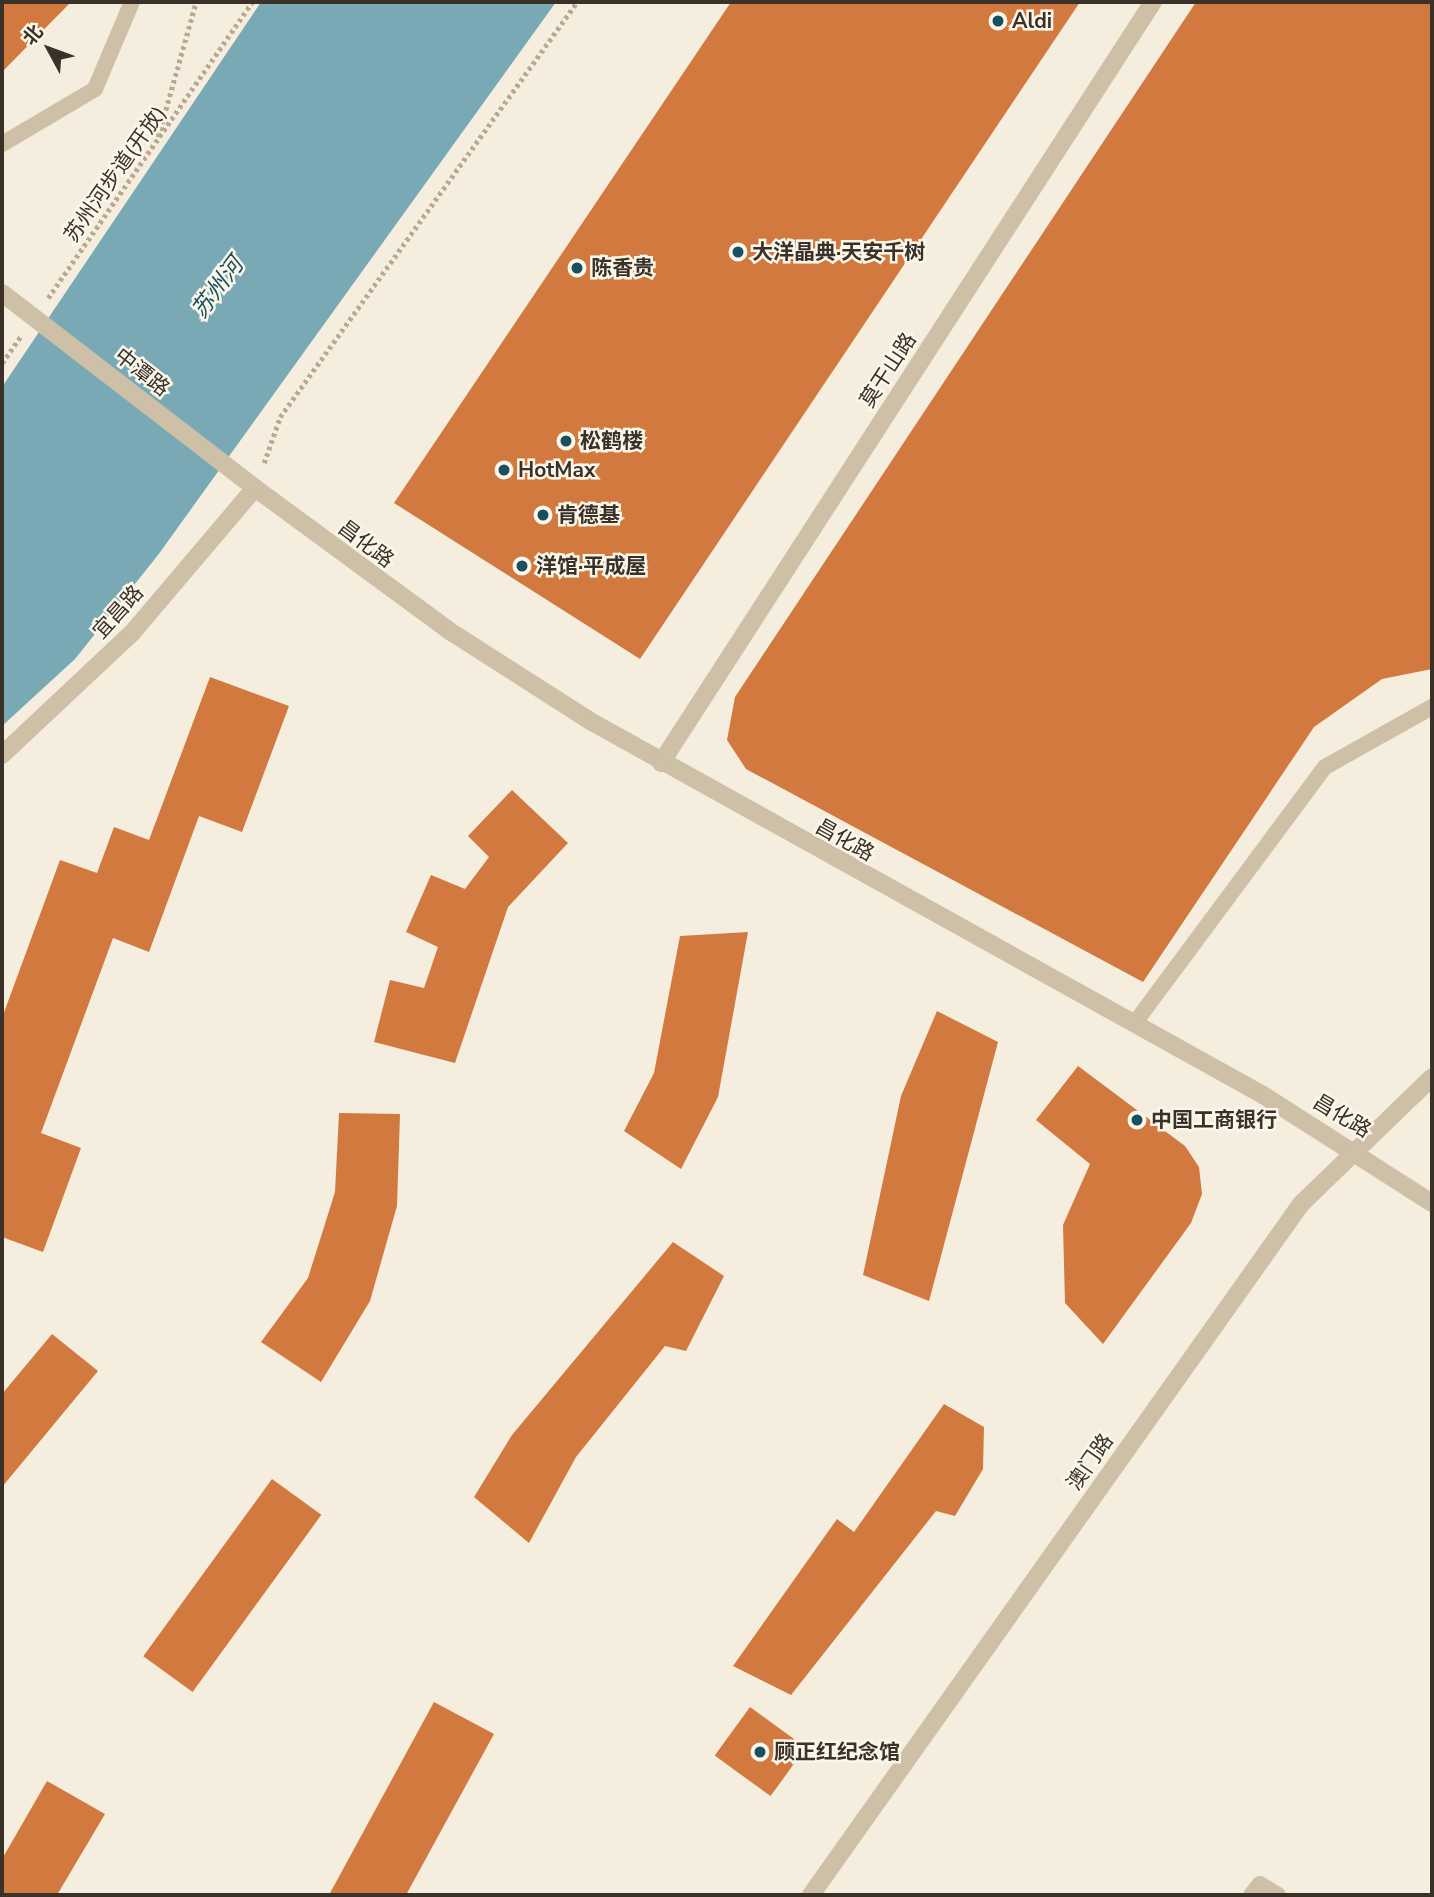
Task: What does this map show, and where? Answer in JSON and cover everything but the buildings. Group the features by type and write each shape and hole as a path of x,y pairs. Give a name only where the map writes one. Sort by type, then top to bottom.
{"street":[{"name":"莫干山路","path":"661,762 1153,2"},
{"name":"中潭路","path":"2,293 255,488"},
{"name":"宜昌路","path":"2,755 132,633 255,488"},
{"name":"昌化路","path":"255,488 448,631 661,762 1134,1024 1353,1149 1432,1203"},
{"name":"澳门路","path":"811,1895 1277,1236 1353,1149 1432,1077"}],"lane":[{"path":"2,144 95,89 132,2"},
{"path":"1134,1024 1325,767 1432,706"},
{"path":"1251,1895 1260,1884 1278,1895"}],"path":[{"path":"157,141 196,2"},
{"name":"苏州河步道(开放)","path":"41,307 252,2"},
{"path":"255,488 280,417 577,2"},
{"path":"2,363 25,330"}],"water":[{"name":"苏州河","path":"261,2 556,2 158,555 75,659 2,726 2,387"}],"place":[{"name":"Aldi","path":"998,21"},
{"name":"大洋晶典·天安千树","path":"738,252"},
{"name":"陈香贵","path":"577,268"},
{"name":"松鹤楼","path":"566,441"},
{"name":"HotMax","path":"504,470"},
{"name":"肯德基","path":"543,515"},
{"name":"洋馆·平成屋","path":"522,566"},
{"name":"中国工商银行","path":"1137,1120"},
{"name":"顾正红纪念馆","path":"760,1752"}]}
